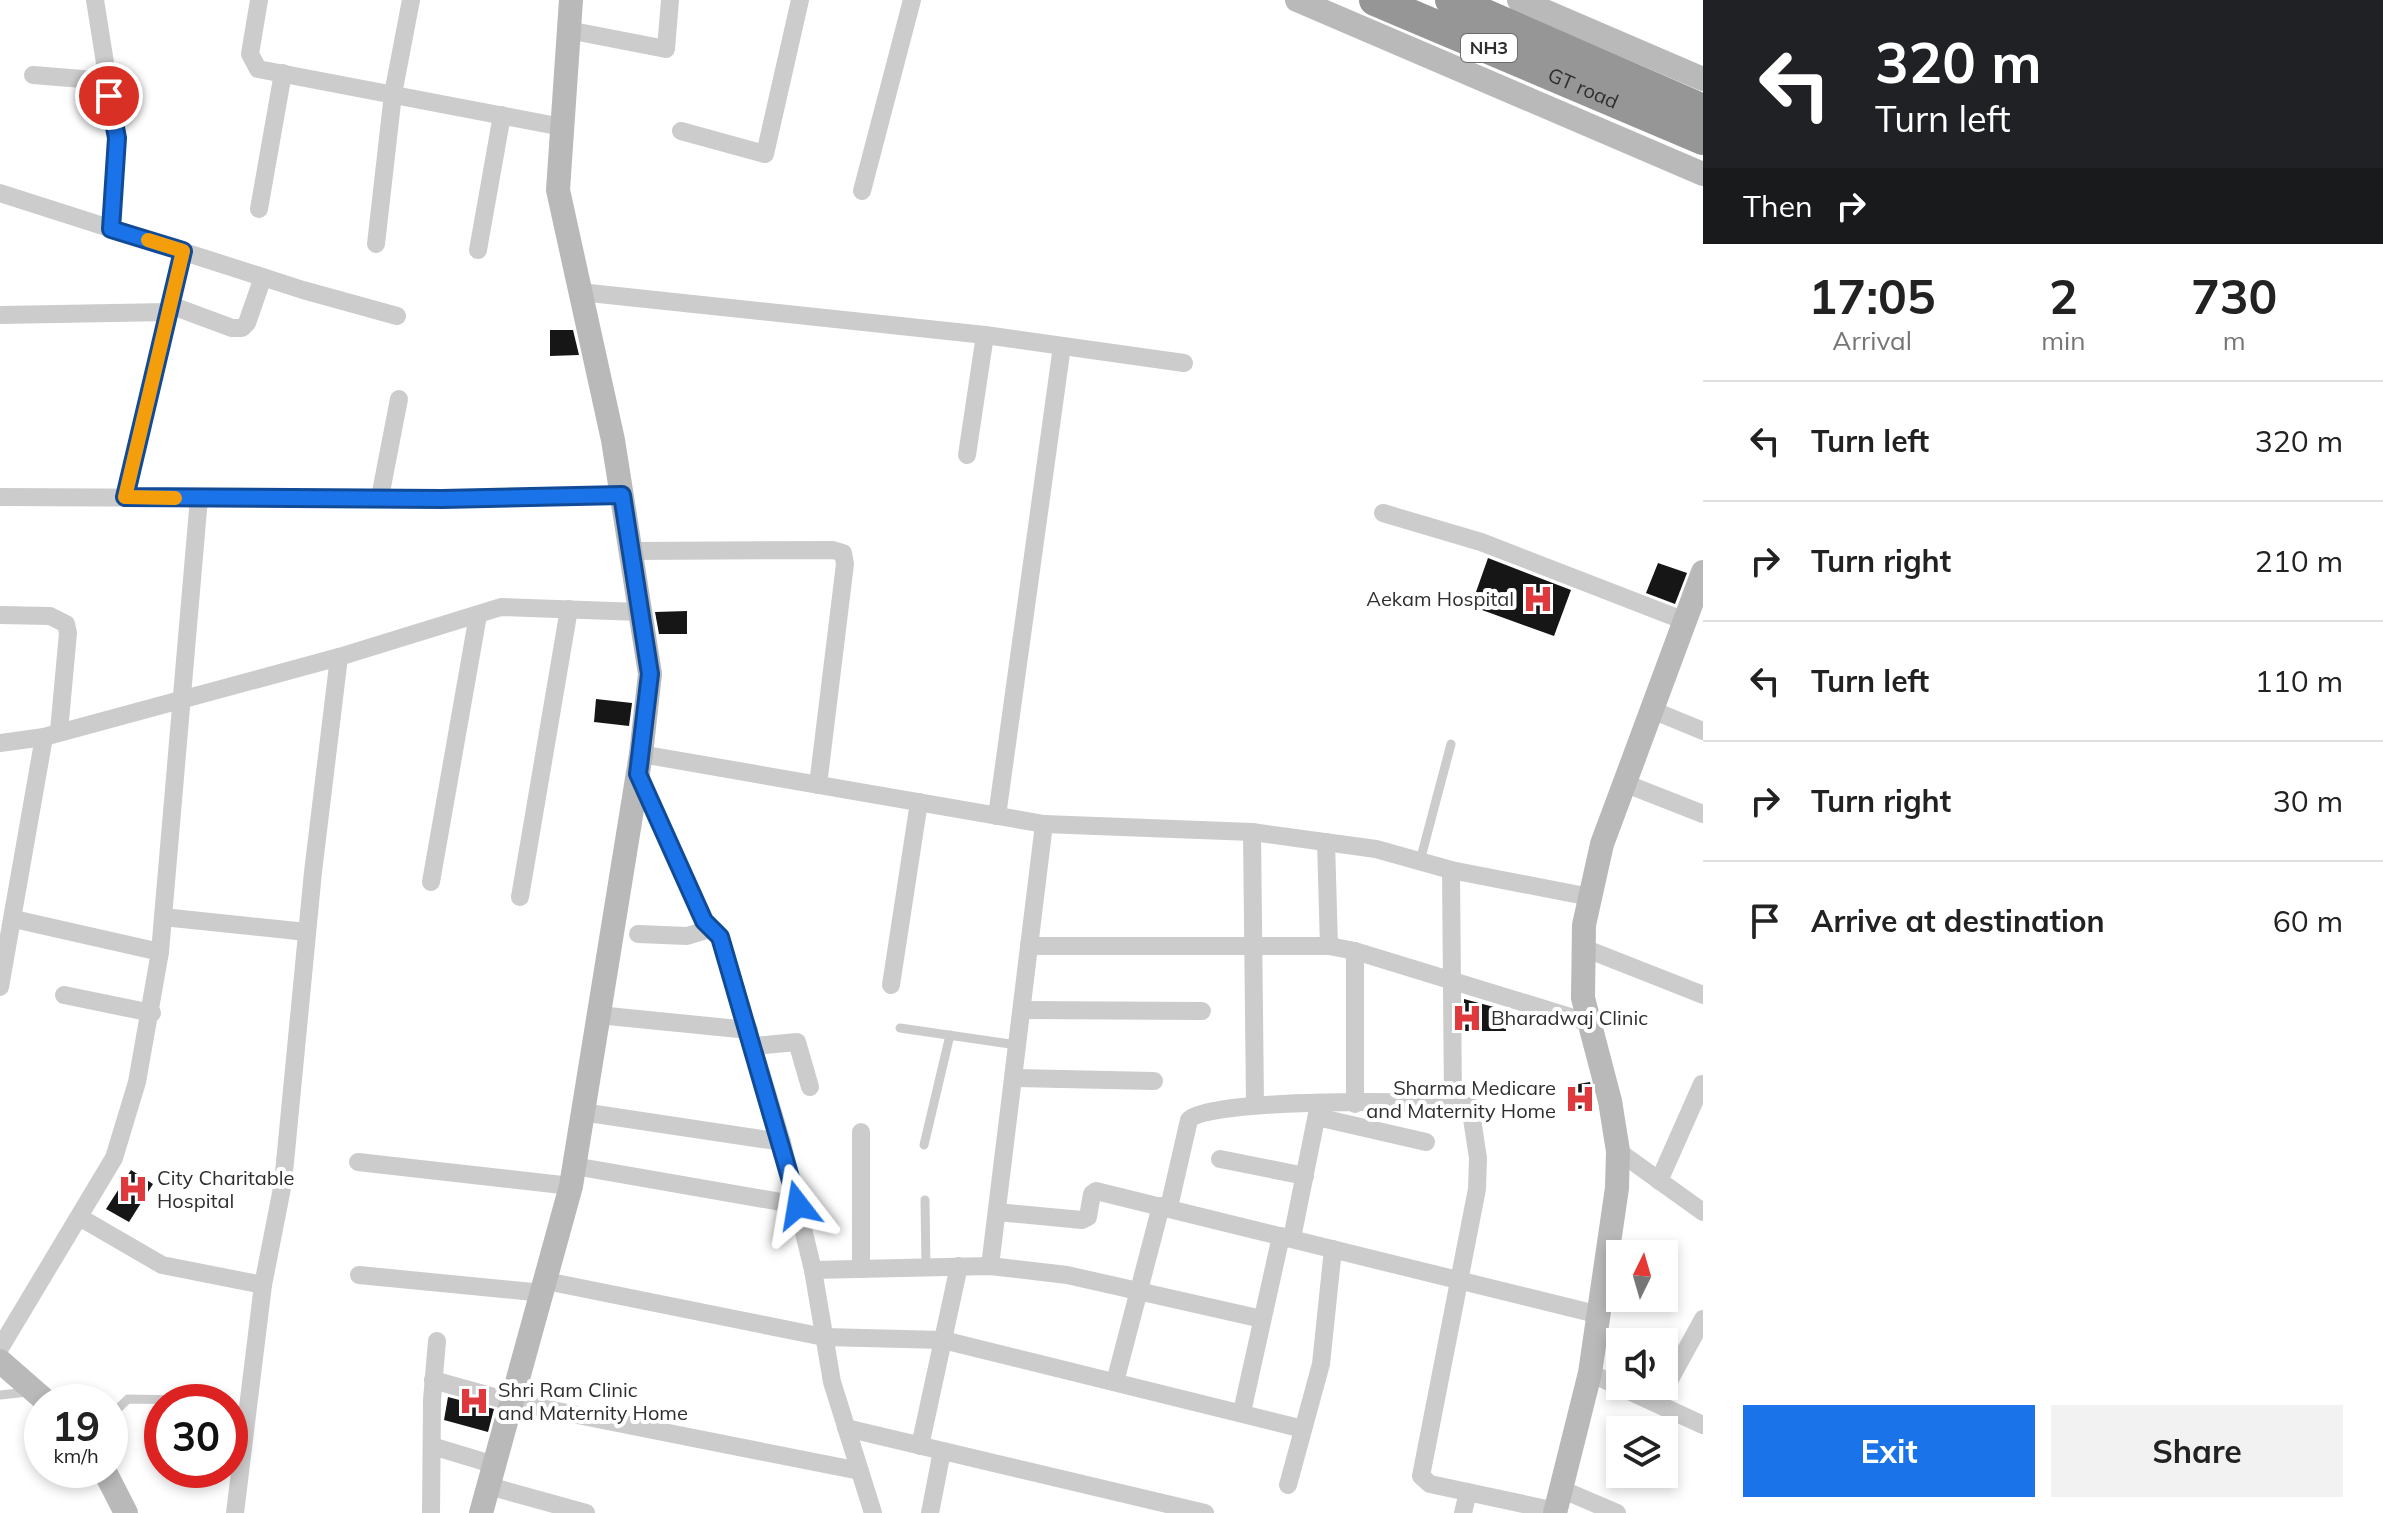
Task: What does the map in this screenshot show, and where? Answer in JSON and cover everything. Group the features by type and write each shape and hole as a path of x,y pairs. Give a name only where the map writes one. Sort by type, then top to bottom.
{"highway":[{"name":"GT road","path":"1375,0 1609,84 1703,110"},
{"name":"GT road","path":"1451,0 1609,84 1703,139"}],"street":[{"path":"95,0 117,138 111,229"},
{"path":"259,0 251,60 258,69 562,127"},
{"path":"376,244 393,94 411,0"},
{"path":"481,1513 572,1176 639,764 650,674 622,495 558,190 571,0"},
{"path":"568,30 666,49 670,0"},
{"path":"681,131 765,154 800,0"},
{"path":"862,191 912,0"},
{"path":"1297,0 1703,174"},
{"path":"1519,0 1703,79"},
{"path":"259,209 283,73"},
{"path":"33,75 107,81"},
{"path":"478,250 502,115"},
{"path":"0,193 263,277 397,316"},
{"path":"125,497 183,251"},
{"path":"0,315 170,309 232,328 242,328 247,323 263,277"},
{"path":"580,292 985,335 1184,363"},
{"path":"967,455 985,335"},
{"path":"997,816 1062,346"},
{"path":"380,497 399,399"},
{"path":"0,497 622,495"},
{"path":"0,1348 81,1218 114,1158 137,1082 152,1013 160,952 199,498"},
{"path":"1383,513 1694,607"},
{"path":"630,551 804,549 843,553 845,564 818,785"},
{"path":"1557,1504 1590,1373 1617,1188 1618,1151 1610,1101 1583,998 1584,948 1590,897 1602,844 1694,607 1703,572"},
{"path":"0,743 51,734 339,657 508,606 640,612"},
{"path":"520,897 569,609"},
{"path":"0,615 50,616 66,624 68,633 0,987"},
{"path":"431,882 478,615"},
{"path":"235,1513 263,1285 283,1183 307,932 339,657"},
{"path":"1652,710 1703,731"},
{"path":"639,764 818,785 1044,824 1252,832 1326,842 1376,849 1451,870 1590,897"},
{"path":"639,764 710,929 720,937 752,1038 798,1205 846,1428 873,1513"},
{"path":"1624,783 1703,814"},
{"path":"891,985 919,802"},
{"path":"990,1266 1044,824"},
{"path":"1252,832 1256,946 1255,1104"},
{"path":"1326,842 1329,946"},
{"path":"1451,870 1453,1104"},
{"path":"163,917 307,932"},
{"path":"14,919 160,952"},
{"path":"638,934 687,936 710,929"},
{"path":"1029,946 1329,946 1355,951 1453,984 1590,1023"},
{"path":"1584,948 1703,995"},
{"path":"1355,951 1355,1104"},
{"path":"64,995 152,1013"},
{"path":"1022,1010 1202,1011"},
{"path":"598,1015 797,1042 810,1087"},
{"path":"1013,1078 1154,1081"},
{"path":"1659,1181 1702,1084"},
{"path":"1115,1382 1139,1291 1193,1115 1255,1104 1318,1110 1426,1142"},
{"path":"1318,1110 1355,1104 1453,1104 1472,1109 1478,1158 1475,1201 1421,1469 1424,1481 1468,1492 1617,1513"},
{"path":"1242,1412 1262,1319 1305,1176 1318,1110"},
{"path":"582,1112 782,1142"},
{"path":"861,1132 861,1269"},
{"path":"1618,1151 1703,1212"},
{"path":"1220,1159 1305,1176"},
{"path":"358,1162 572,1176 798,1205"},
{"path":"997,1212 1082,1220 1088,1217 1091,1196 1096,1191 1600,1315"},
{"path":"81,1218 162,1265 263,1285"},
{"path":"1288,1485 1321,1364 1333,1249"},
{"path":"920,1446 959,1266"},
{"path":"813,1270 990,1266 1067,1275 1262,1319"},
{"path":"359,1275 544,1287 824,1337 943,1340 1303,1429"},
{"path":"1657,1403 1703,1320"},
{"path":"431,1513 433,1380 437,1341"},
{"path":"0,1361 27,1384"},
{"path":"1590,1373 1703,1425"},
{"path":"433,1380 512,1402 860,1471"},
{"path":"846,1428 942,1451 1133,1505 1205,1513"},
{"path":"432,1446 492,1475 586,1513"},
{"path":"930,1513 942,1451"},
{"path":"113,1488 126,1513"},
{"path":"1463,1513 1468,1492"}],"lane":[{"path":"1420,861 1451,744"},
{"path":"900,1028 1017,1045"},
{"path":"924,1145 950,1035"},
{"path":"925,1200 926,1267"},
{"path":"0,1395 24,1396"}],"building":[{"path":"550,330 573,330 579,355 550,356"},
{"path":"1488,558 1571,590 1554,636 1471,606"},
{"path":"1658,563 1687,573 1675,604 1646,593"},
{"path":"687,611 687,634 659,634 655,612"},
{"path":"596,699 632,703 629,726 594,722"},
{"path":"1464,999 1505,1010 1506,1031 1464,1031"},
{"path":"1590,1082 1595,1106 1578,1109 1573,1085"},
{"path":"131,1170 153,1184 129,1222 106,1209"},
{"path":"448,1397 494,1409 488,1432 444,1420"}],"slow traffic":[{"path":"148,240 183,251 125,497 175,498"}],"place":[{"name":"Aekam Hospital","path":"1538,599"},
{"name":"Bharadwaj Clinic","path":"1467,1018"},
{"name":"Sharma Medicare and Maternity Home","path":"1580,1099"},
{"name":"City Charitable Hospital","path":"133,1189"},
{"name":"Shri Ram Clinic and Maternity Home","path":"474,1401"}],"route":[{"path":"109,96 117,138 111,229 183,251 125,497 442,499 622,495 650,674 638,774 704,921 720,937 798,1205"}]}
